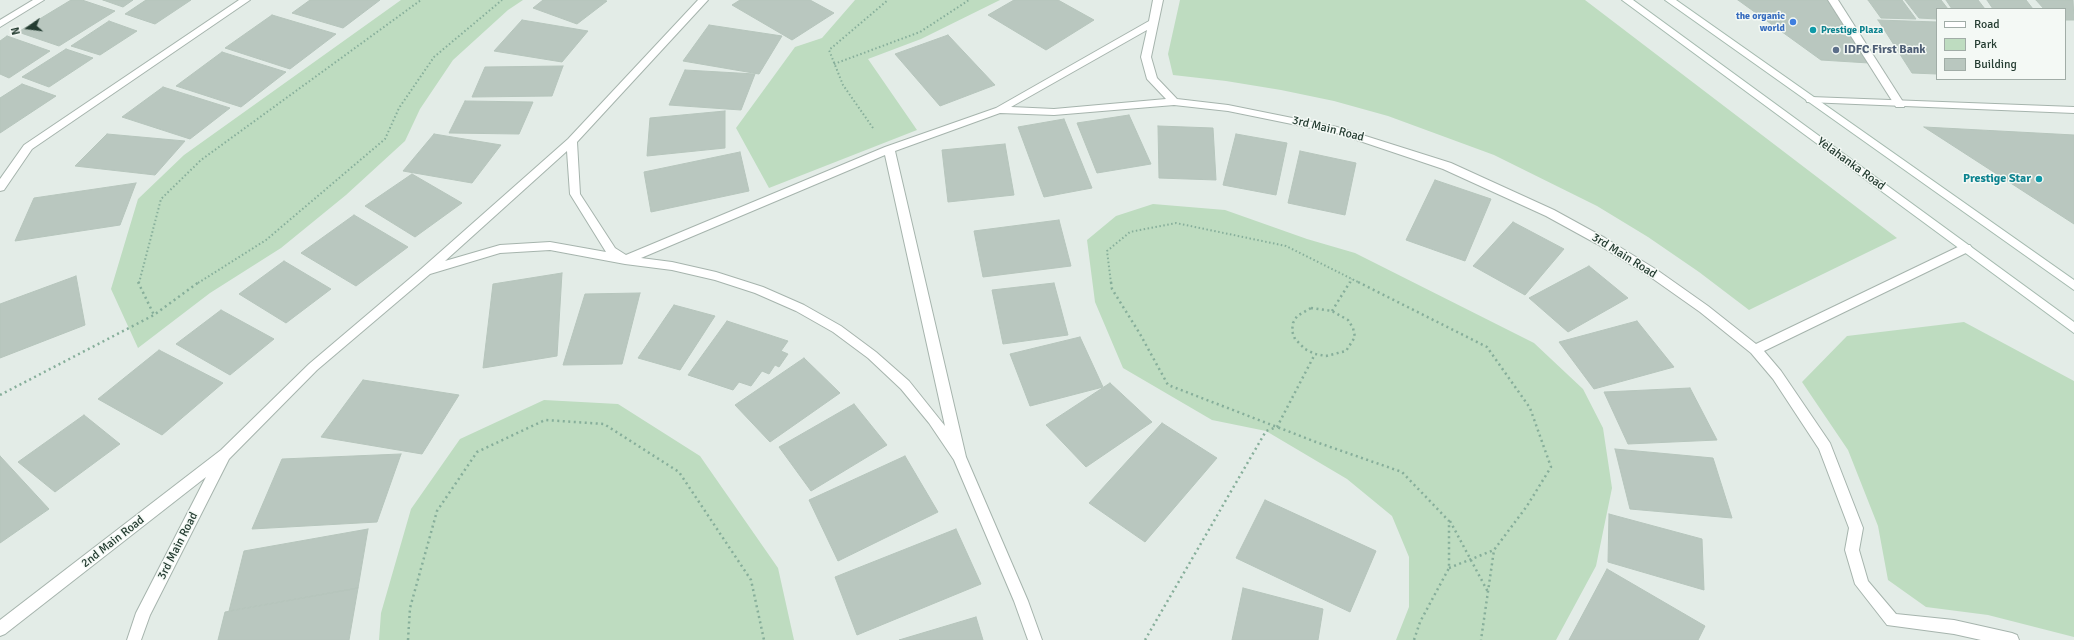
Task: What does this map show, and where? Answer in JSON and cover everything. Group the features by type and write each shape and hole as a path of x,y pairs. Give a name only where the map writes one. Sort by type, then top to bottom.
{"street":[{"path":"0,24 39,0"},
{"path":"0,187 28,146 245,0"},
{"path":"226,454 313,367 424,272 572,141 702,0"},
{"path":"1158,0 1152,22 1146,57 1152,79 1174,102"},
{"name":"Yelahanka Road","path":"1627,0 2074,328"},
{"path":"1670,0 2074,286"},
{"path":"1833,0 1900,105"},
{"path":"625,260 889,149 999,110 1152,22"},
{"path":"1811,100 1900,105 2074,110"},
{"name":"3rd Main Road","path":"999,110 1054,112 1174,102 1244,111 1337,130 1392,147 1447,166 1550,213 1601,241 1653,273 1704,309 1755,350 1777,375 1825,447 1856,528 1852,550 1862,584 1892,620 1954,627 2012,640"},
{"path":"572,141 575,194 611,251 625,260"},
{"path":"889,149 959,457"},
{"path":"424,272 500,249 550,246 625,260 672,266 716,276 759,290 800,308 837,329 872,355 905,385 934,419 959,457 1021,601 1035,640"},
{"path":"1755,350 1966,248"},
{"name":"3rd Main Road","path":"134,640 143,613 226,454"},
{"name":"2nd Main Road","path":"0,629 226,454"}],"path":[{"path":"154,315 138,281 161,199 201,160 421,0"},
{"path":"0,395 154,315 196,284 266,240 385,139 400,108 434,57 502,0"},
{"path":"888,0 828,50 843,85 889,149"},
{"path":"834,64 920,32 969,0"},
{"path":"1481,640 1488,592 1494,550 1527,506 1551,467 1530,408 1487,347 1286,246 1176,223 1130,232 1107,251 1112,289 1140,334 1168,385 1277,427 1402,472 1449,521 1488,592"},
{"path":"1332,311 1352,279"},
{"path":"1311,308 1332,311 1348,320 1353,328 1355,337 1352,344 1346,351 1337,355 1316,354 1305,349 1295,339 1292,331 1293,323 1297,316 1311,308"},
{"path":"1145,640 1266,431 1277,427 1316,354"},
{"path":"408,640 410,608 437,511 477,452 545,420 604,424 679,472 751,580 764,640"},
{"path":"1414,640 1420,622 1449,568 1449,521"},
{"path":"1449,568 1494,550"}],"green space":[{"path":"401,0 523,0 508,10 453,60 420,109 405,141 346,195 281,248 210,293 138,348 111,289 138,199 184,155"},
{"path":"855,0 1000,0 921,39 868,59 917,130 769,188 736,128 795,47 822,38"},
{"path":"1180,0 1585,0 1897,238 1749,310 1699,272 1648,237 1597,206 1494,155 1388,116 1334,101 1226,81 1173,75 1168,54"},
{"path":"1153,204 1225,210 1307,239 1355,253 1534,343 1583,389 1603,428 1612,488 1596,566 1556,640 1396,640 1409,607 1409,557 1392,516 1347,479 1266,431 1212,420 1123,368 1095,302 1087,240 1116,216"},
{"path":"1964,322 2074,381 2074,637 1988,615 1926,607 1888,580 1878,526 1848,450 1802,382 1847,336"},
{"path":"544,400 618,404 700,456 778,568 794,640 379,640 381,613 411,509 460,439"}],"building":[{"path":"71,0 82,0 115,11 59,46 18,32"},
{"path":"103,0 133,0 123,7"},
{"path":"146,0 191,0 155,24 125,14"},
{"path":"310,0 380,0 343,28 292,13"},
{"path":"543,0 607,1 577,24 533,8"},
{"path":"740,0 810,0 834,13 792,40 732,5"},
{"path":"1014,0 1058,0 1094,20 1046,50 988,15"},
{"name":"Prestige Plaza","path":"1738,0 1827,0 1869,63 1821,60"},
{"path":"1868,0 1902,0 1916,19 1881,18"},
{"path":"1905,0 1941,0 1947,8 1936,8 1936,19 1919,18"},
{"path":"1946,0 1978,0 1984,8 1951,8"},
{"path":"1987,0 2026,0 2032,8 1992,8"},
{"path":"2036,0 2073,0 2074,20 2066,20 2066,8 2043,8"},
{"path":"272,15 336,34 290,69 225,48"},
{"path":"522,20 588,31 562,62 494,51"},
{"path":"1878,20 1936,22 1936,74 1912,73"},
{"path":"109,21 137,31 100,55 71,46"},
{"path":"709,25 782,36 759,74 683,61"},
{"path":"948,35 995,85 940,106 895,54"},
{"path":"7,36 50,51 9,78 0,74 0,41"},
{"path":"66,49 93,58 49,87 22,77"},
{"path":"222,52 286,72 241,107 176,86"},
{"path":"563,66 552,96 472,97 485,67"},
{"path":"685,70 755,74 741,110 669,105"},
{"path":"22,84 56,96 0,133 0,98"},
{"path":"163,87 230,108 190,139 122,117"},
{"path":"465,101 533,102 519,134 449,133"},
{"path":"725,111 725,148 647,156 650,118"},
{"path":"1129,115 1151,164 1097,173 1077,123"},
{"path":"1064,119 1092,188 1044,197 1018,127"},
{"path":"1158,126 1213,128 1216,180 1159,178"},
{"name":"Prestige Star","path":"1924,127 2074,135 2074,224"},
{"path":"107,134 185,141 155,175 75,166"},
{"path":"434,134 501,145 472,183 403,171"},
{"path":"1236,134 1287,143 1276,195 1223,185"},
{"path":"1005,144 1014,195 948,202 942,150"},
{"path":"1300,151 1356,163 1345,215 1288,203"},
{"path":"740,152 749,191 651,212 644,172"},
{"path":"412,174 462,203 415,237 365,206"},
{"path":"1435,180 1491,199 1465,261 1406,240"},
{"path":"136,183 120,225 15,241 34,198"},
{"path":"354,215 408,247 356,286 301,253"},
{"path":"1059,220 1071,266 983,277 974,231"},
{"path":"1513,222 1564,249 1525,295 1473,266"},
{"path":"284,261 331,289 286,323 239,294"},
{"path":"1589,266 1628,298 1568,332 1529,298"},
{"path":"562,273 557,356 483,368 493,284"},
{"path":"76,276 85,325 0,358 0,304"},
{"path":"1054,283 1068,335 1003,344 992,290"},
{"path":"640,293 622,364 563,365 585,294"},
{"path":"674,305 715,316 680,370 638,358"},
{"path":"221,310 274,339 230,375 176,344"},
{"path":"727,321 788,341 781,351 788,354 779,367 775,365 769,374 762,371 751,386 739,382 733,390 688,375"},
{"path":"1637,321 1674,367 1594,389 1559,342"},
{"path":"1080,337 1103,387 1030,406 1010,354"},
{"path":"159,350 223,383 162,435 98,399"},
{"path":"804,358 840,393 770,442 735,405"},
{"path":"363,380 459,395 422,454 321,437"},
{"path":"1110,383 1152,422 1086,467 1046,425"},
{"path":"1690,388 1717,440 1628,444 1604,392"},
{"path":"854,404 887,445 811,491 779,447"},
{"path":"84,415 120,444 55,492 18,462"},
{"path":"1162,423 1217,458 1145,542 1089,503"},
{"path":"1615,449 1713,458 1732,518 1630,509"},
{"path":"401,454 377,522 252,529 282,459"},
{"path":"0,456 49,509 0,543"},
{"path":"905,456 938,512 838,561 809,500"},
{"path":"1265,500 1376,551 1350,612 1236,558"},
{"path":"1609,514 1702,539 1704,590 1608,562"},
{"path":"368,529 358,588 229,611 244,551"},
{"path":"956,529 981,584 857,635 835,577"},
{"path":"1607,569 1705,626 1698,640 1569,640"},
{"path":"358,588 349,640 218,640 225,612"},
{"path":"1243,588 1323,609 1318,640 1232,640"},
{"path":"976,617 983,640 899,640"}],"place":[{"name":"the organic world","path":"1793,22"},
{"name":"Prestige Plaza","path":"1813,30"},
{"name":"IDFC First Bank","path":"1836,50"},
{"name":"Prestige Star","path":"2039,179"}]}
